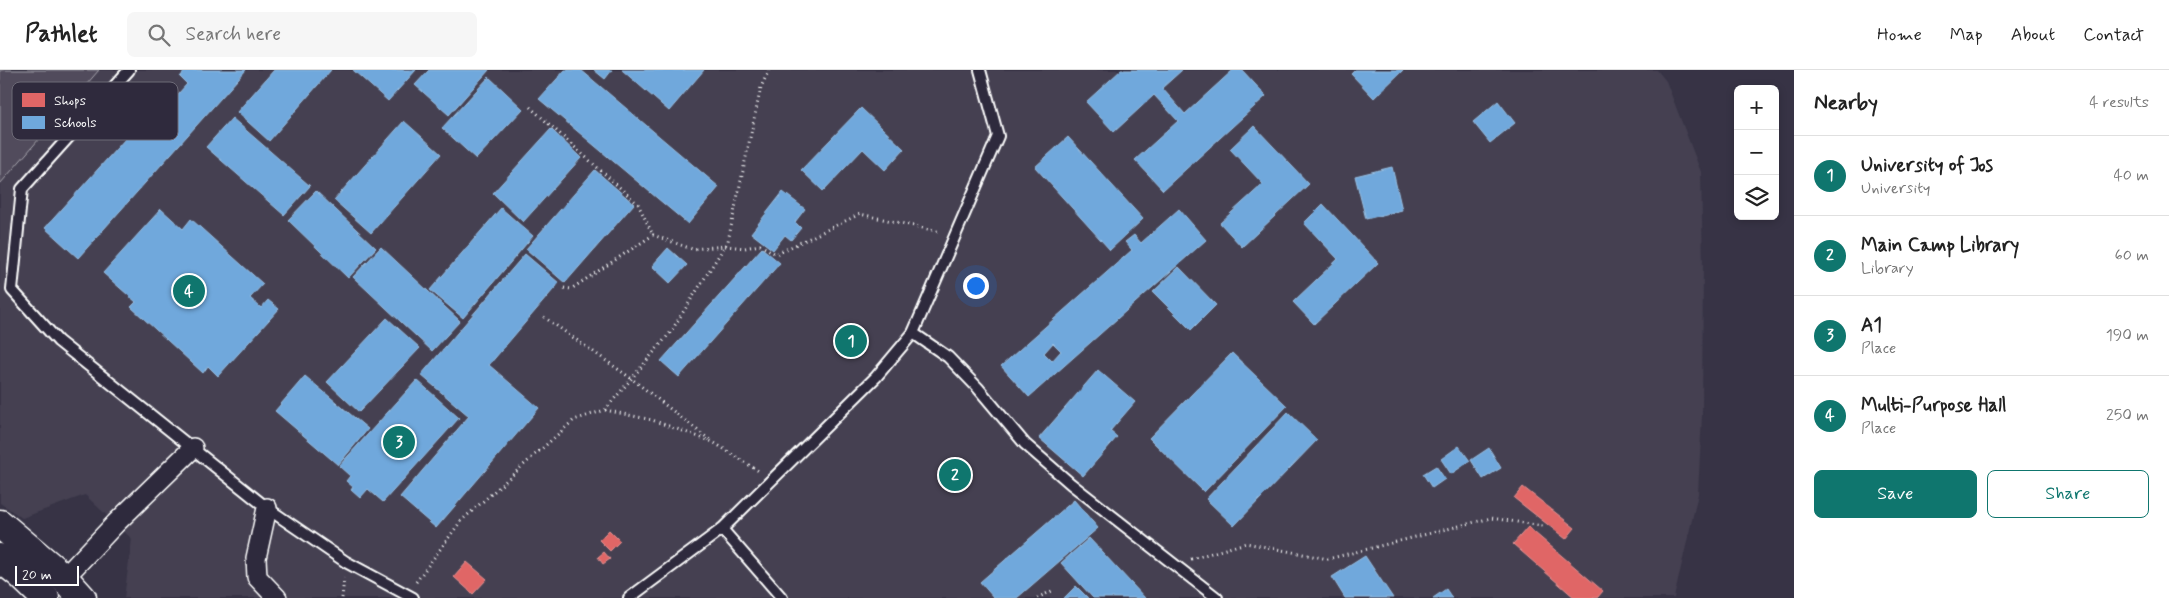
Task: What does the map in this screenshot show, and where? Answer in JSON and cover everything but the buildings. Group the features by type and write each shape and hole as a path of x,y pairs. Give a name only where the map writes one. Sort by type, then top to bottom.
{"highway":[{"path":"0,524 64,578 82,598"},
{"path":"0,558 45,598"}],"street":[{"path":"64,578 116,523 192,448"},
{"path":"267,508 256,558 258,577 277,598"}],"lane":[{"path":"118,82 129,70"},
{"path":"629,598 722,529 876,377 913,333 998,136 980,70"},
{"path":"66,140 22,189 12,290 58,341 267,508 346,562 410,596"},
{"path":"913,333 948,357 978,388 1025,444 1070,484 1217,598"},
{"path":"722,529 782,598"}],"path":[{"path":"605,410 670,332 728,242 761,87 769,70"},
{"path":"530,107 638,204 653,235 692,249 725,246 745,248 760,245 776,254 860,214 956,236"},
{"path":"564,288 571,289 653,235"},
{"path":"544,316 632,379 713,442 772,480"},
{"path":"410,596 461,521 574,420 605,410 652,420 713,442"},
{"path":"1173,564 1246,543 1328,559 1491,518 1542,526"},
{"path":"1037,598 1052,591"}],"shaded area":[{"path":"0,70 1657,70 1666,81 1701,172 1703,266 1702,416 1698,494 1674,598 124,598 132,539 85,495 22,518 0,503"},
{"path":"0,70 99,70 89,82 12,82 12,140 38,140 0,184"}],"place":[{"name":"Multi-Purpose Hall","path":"189,291"},
{"name":"University of Jos","path":"851,341"},
{"name":"A1","path":"399,442"},
{"name":"Main Camp Library","path":"955,475"}]}
